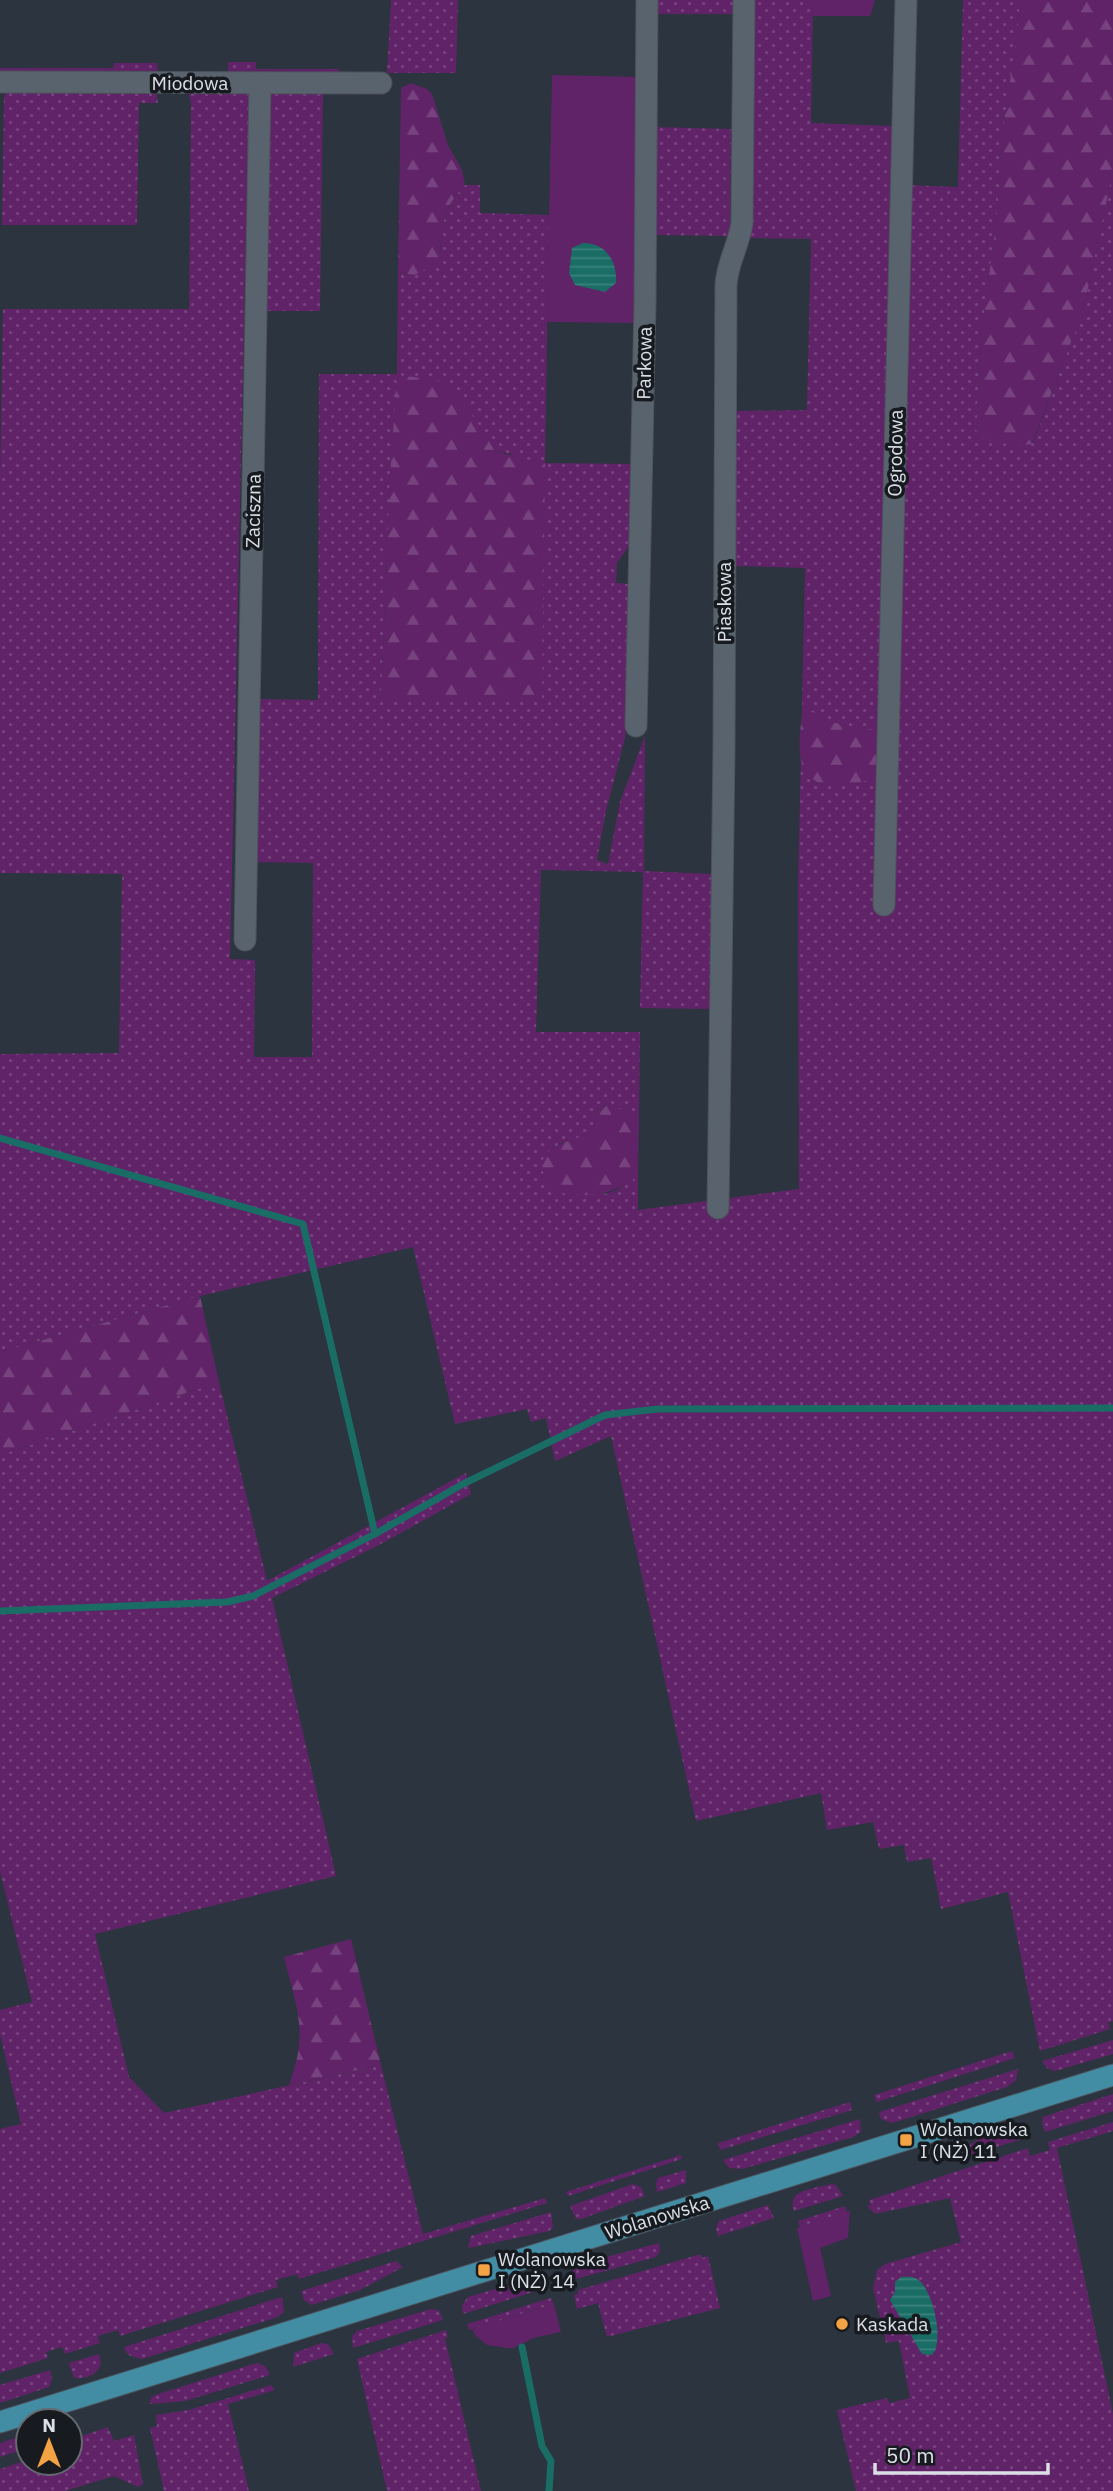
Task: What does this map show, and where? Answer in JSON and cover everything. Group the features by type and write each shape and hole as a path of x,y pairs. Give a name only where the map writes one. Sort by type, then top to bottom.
{"main road":[{"name":"Wolanowska","path":"0,2422 1113,2075"}],"street":[{"name":"Parkowa","path":"636,726 645,304 647,0"},
{"name":"Piaskowa","path":"718,1208 726,285 727,271 742,223 744,0"},
{"name":"Ogrodowa","path":"884,905 906,0"},
{"name":"Miodowa","path":"0,82 381,83"},
{"name":"Zaciszna","path":"245,940 260,83"}],"green space":[{"path":"391,0 458,0 456,73 387,73"},
{"path":"655,0 734,0 734,14 655,14"},
{"path":"751,0 813,0 811,123 893,126 906,185 958,187 963,0 1020,0 981,336 976,437 1033,443 1083,311 1113,170 1113,2021 1108,2023 1110,2029 1040,2051 1008,1892 941,1909 931,1858 907,1862 904,1845 879,1849 873,1822 827,1830 821,1793 696,1821 611,1436 555,1461 546,1418 531,1422 527,1409 455,1424 413,1247 200,1296 0,1352 0,1054 119,1053 122,874 0,873 3,309 189,309 191,103 188,90 249,90 230,959 255,960 254,1057 312,1057 313,863 255,862 259,699 318,700 319,374 397,374 398,272 414,275 441,248 446,214 465,185 480,185 480,213 549,215 545,463 633,464 633,540 617,563 616,583 629,584 629,704 625,738 606,811 597,860 608,864 620,802 645,736 644,871 711,874 711,1009 640,1008 643,872 541,870 536,1032 640,1032 639,1115 606,1105 598,1114 593,1132 558,1144 605,1194 617,1190 638,1176 638,1210 799,1189 798,890 805,568 734,566 737,411 807,410 811,239 751,238","holes":["483,433 495,451 512,454 381,701 390,479"]},
{"path":"813,0 875,0 870,16 813,16"},
{"path":"1020,0 1113,0 1113,171 1083,311 1032,444 1015,446 976,437 981,336"},
{"path":"228,62 256,62 256,69 339,69 339,73 228,74"},
{"path":"114,63 157,63 158,70 155,73 0,76 0,68 113,68"},
{"path":"552,75 638,77 634,323 547,322"},
{"path":"411,83 427,89 432,94 448,145 462,170 465,185 446,213 438,263 414,275 398,272 401,88"},
{"path":"156,90 158,103 139,103 137,225 2,225 6,91"},
{"path":"270,93 323,93 320,311 265,311"},
{"path":"653,127 731,129 730,236 652,235"},
{"path":"397,375 437,380 464,402 495,451 545,464 542,702 381,701"},
{"path":"805,705 835,723 880,733 880,762 872,776 857,784 830,786 822,785 808,775 800,757 800,729"},
{"path":"607,1105 639,1115 638,1176 618,1188 597,1194 576,1195 553,1191 545,1177 542,1165 544,1157 559,1145 593,1132 598,1114"},
{"path":"200,1296 219,1382 0,1455 0,1352"},
{"path":"219,1382 267,1581 466,1473 471,1494 379,1545 272,1598 336,1876 95,1934 129,2077 164,2113 381,2065 423,2234 545,2198 547,2203 299,2279 297,2274 276,2280 278,2287 120,2336 118,2330 98,2336 100,2343 65,2354 62,2347 46,2352 48,2358 0,2373 0,2129 21,2124 0,2034 0,2010 32,2002 0,1871 0,1455"},
{"path":"351,1939 381,2065 289,2085 300,2035 297,2007 284,1957"},
{"path":"1113,2040 1113,2054 1055,2071 1047,2068 1042,2061"},
{"path":"1012,2051 1015,2058 877,2102 874,2095"},
{"path":"1018,2069 1016,2080 1007,2087 892,2123 881,2119 879,2112"},
{"path":"1113,2094 1113,2111 1045,2132 1043,2117"},
{"path":"850,2102 852,2110 720,2150 718,2143"},
{"path":"860,2119 861,2132 853,2137 742,2169 729,2168 723,2160"},
{"path":"1113,2122 1113,2131 1057,2148 1113,2414 1113,2491 856,2491 837,2410 887,2398 889,2403 910,2398 899,2341 886,2343 873,2288 877,2270 885,2264 961,2242 950,2198 879,2213 874,2213 867,2206 871,2205 869,2200 1028,2148 1030,2156 1050,2150 1048,2142"},
{"path":"1013,2125 1022,2128 1025,2138 961,2158 955,2154 992,2131"},
{"path":"681,2155 682,2159 568,2196 566,2192"},
{"path":"686,2170 686,2183 657,2192 658,2178"},
{"path":"633,2184 641,2187 645,2196 576,2219 570,2206"},
{"path":"831,2184 836,2185 843,2196 794,2211 794,2198 798,2194"},
{"path":"768,2205 774,2218 718,2236 716,2228 719,2221"},
{"path":"845,2206 847,2213 800,2227 798,2221"},
{"path":"850,2211 848,2238 820,2248 831,2296 813,2301 797,2228"},
{"path":"551,2212 553,2228 549,2231 469,2248 468,2246 471,2236"},
{"path":"659,2243 660,2251 656,2257 572,2280 573,2270 580,2264"},
{"path":"701,2254 702,2258 708,2256 720,2308 607,2337 598,2303 577,2309 574,2295 578,2294 578,2290"},
{"path":"396,2261 403,2267 360,2290 311,2305 304,2300 301,2291"},
{"path":"540,2276 549,2287 463,2314 462,2305 468,2297"},
{"path":"282,2297 284,2311 278,2317 142,2359 130,2356 124,2347"},
{"path":"551,2298 554,2304 469,2330 467,2324"},
{"path":"554,2304 561,2332 533,2338 514,2348 487,2345 472,2329"},
{"path":"431,2309 439,2310 443,2320 353,2348 352,2336 357,2331"},
{"path":"446,2330 448,2337 445,2338 481,2491 387,2491 357,2359"},
{"path":"321,2343 328,2344 334,2354 293,2367 294,2353"},
{"path":"99,2354 101,2363 97,2371 87,2377 74,2378 69,2363"},
{"path":"257,2363 265,2366 270,2375 185,2401 150,2404 151,2397 155,2395"},
{"path":"50,2370 52,2379 49,2387 0,2403 0,2385"},
{"path":"271,2385 275,2390 228,2404 249,2491 164,2491 150,2428 157,2426 156,2415 189,2410"},
{"path":"108,2427 114,2441 134,2435 143,2484 138,2487 114,2476 65,2491 0,2491 0,2469 14,2464 14,2477 84,2477 84,2435"},
{"path":"14,2438 14,2452 0,2457 0,2443"}],"shaded area":[{"path":"583,243 598,246 612,261 616,283 605,292 575,285 569,273 572,248"},
{"path":"901,2277 917,2279 928,2293 937,2328 936,2348 932,2355 922,2354 890,2300 895,2292 895,2282"}],"waterway":[{"path":"0,1138 303,1224 375,1534"},
{"path":"0,1611 227,1602 253,1596 375,1534 463,1484 605,1415 657,1409 1113,1408"},
{"path":"522,2347 542,2446 551,2461 549,2491"}],"place":[{"name":"Wolanowska I (NŻ) 11","path":"906,2140"},
{"name":"Wolanowska I (NŻ) 14","path":"484,2270"},
{"name":"Kaskada","path":"842,2324"}]}
